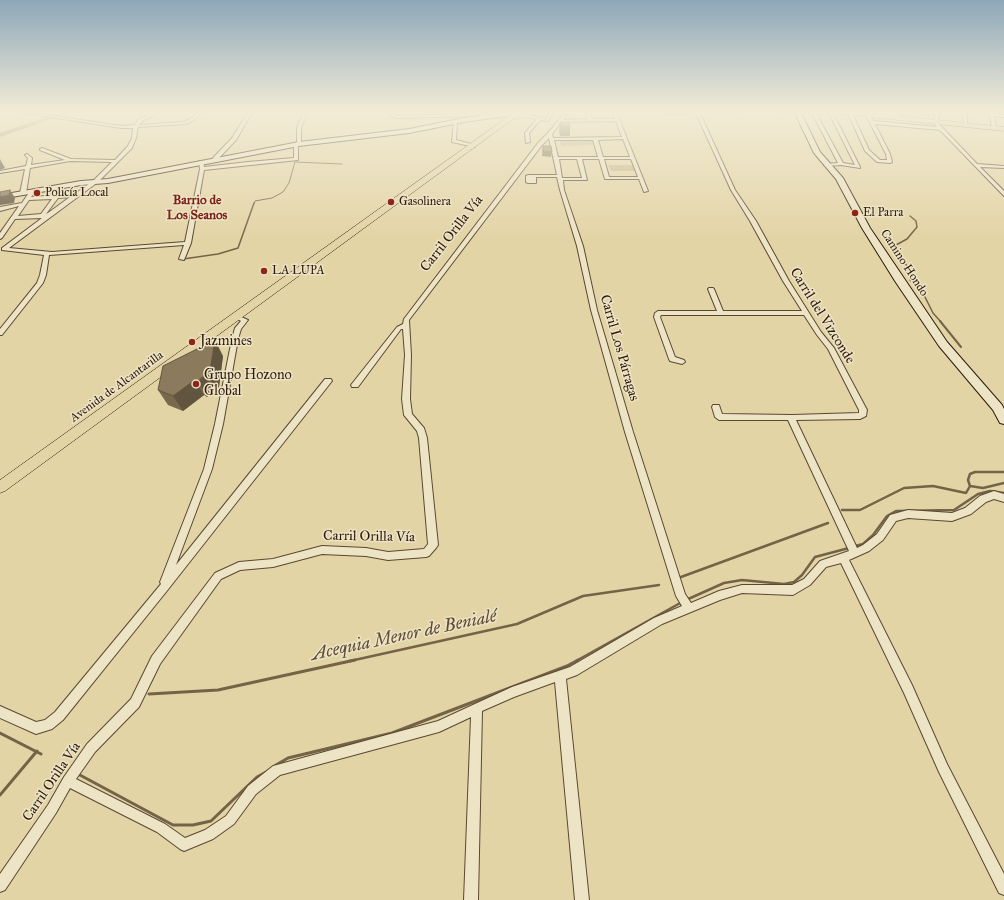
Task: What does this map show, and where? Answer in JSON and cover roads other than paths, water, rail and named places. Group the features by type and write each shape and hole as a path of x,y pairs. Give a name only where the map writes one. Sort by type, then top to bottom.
{"main road":[{"path":"0,197 25,196 32,192 201,165 214,160 253,153"},
{"name":"Avenida de Alcantarilla","path":"0,487 463,153"},
{"name":"Camino Hondo","path":"817,153 838,178 866,228 943,344 998,408 1004,420"}],"street":[{"path":"52,153 70,160"},
{"path":"124,153 96,181 4,249 47,253 188,243"},
{"path":"214,160 221,153"},
{"path":"182,259 188,243 201,165 296,159 296,153"},
{"name":"Carril Orilla Vía","path":"0,885 52,809 69,779 91,748 135,703 151,669 162,652 210,585 223,573 239,566 273,563 322,550 366,552 388,556 426,553 433,545 423,438 421,430 408,415 406,400 408,355 406,320 533,153"},
{"name":"Carril Los Párragas","path":"555,153 567,210 580,246 594,310 629,432 681,596 689,608"},
{"path":"600,153 607,178 640,178"},
{"path":"629,153 646,191"},
{"name":"Carril del Vizconde","path":"716,153 733,190 753,221 786,281 819,333 831,348 863,410 863,414 860,416 792,418"},
{"path":"835,153 842,164"},
{"path":"826,165 842,164 858,166 851,153"},
{"path":"869,153 879,161 890,162 888,153"},
{"path":"965,153 1004,194"},
{"path":"0,237 22,206 25,196 30,158 27,155"},
{"path":"556,158 631,158"},
{"path":"533,176 585,179 579,158"},
{"path":"0,172 70,160 116,161"},
{"path":"977,165 1004,168"},
{"path":"25,196 78,195"},
{"path":"42,216 56,196"},
{"path":"0,209 22,206"},
{"path":"13,218 50,215"},
{"path":"0,237 20,236"},
{"path":"0,333 40,283 47,253"},
{"path":"711,289 721,313"},
{"path":"682,362 672,359 657,317 658,313 807,313"},
{"path":"163,589 208,469 219,424 235,339 238,328 245,320 237,316"},
{"path":"355,386 399,328 406,326"},
{"path":"0,712 28,726 42,727 54,720 163,589 328,381"},
{"path":"716,407 719,417 792,418 792,422 848,542 855,553"},
{"path":"69,779 161,828 184,845 209,835 230,820 252,790 277,770 439,726 512,692 579,667 658,620 742,588 793,590 807,582 823,564 855,553 880,537 892,518 908,514 952,517 968,511 983,499 994,495 1004,498"},
{"path":"843,558 908,689 943,768 1004,888"},
{"path":"560,675 582,900"},
{"path":"471,900 477,708"}],"waterway":[{"path":"254,204 255,201 272,198 283,192 289,183 295,162 342,164"},
{"path":"183,259 218,254 238,248 254,203"},
{"path":"910,216 916,221 917,227 907,239 896,245 895,252 909,268 910,280 922,291 933,313 941,322"},
{"path":"940,321 961,347"},
{"path":"970,486 968,480 970,474 975,472 1004,472"},
{"path":"970,486 983,488 1004,483"},
{"name":"Acequia Menor de Benialé","path":"842,510 860,510 904,488 933,486 966,493 970,486"},
{"path":"855,546 863,544 873,535 887,516 896,511 954,510 978,494 990,491 1004,493"},
{"name":"Acequia Menor de Benialé","path":"681,577 828,523"},
{"path":"686,600 724,583 742,580 784,584 794,582 802,575 815,557 849,548"},
{"name":"Acequia Menor de Benialé","path":"350,661 517,624 583,596 659,585"},
{"path":"576,661 682,602"},
{"name":"Acequia Menor de Benialé","path":"149,694 218,690 355,660"},
{"path":"276,765 288,758 392,733 567,666 578,660"},
{"name":"Acequia Menor de Benialé","path":"0,733 36,752"},
{"path":"0,795 36,752"},
{"name":"Acequia Menor de Benialé","path":"36,752 41,754"},
{"path":"78,774 173,825 193,825 211,821 257,777 268,771"}],"place":[{"name":"Policía Local","path":"37,193"},
{"name":"Gasolinera","path":"391,202"},
{"name":"El Parra","path":"855,213"},
{"name":"LA LUPA","path":"264,271"},
{"name":"Jazmines","path":"192,342"},
{"name":"Grupo Hozono Global","path":"196,384"}],"district":[{"name":"Barrio de Los Seanos","path":"197,208"}]}
